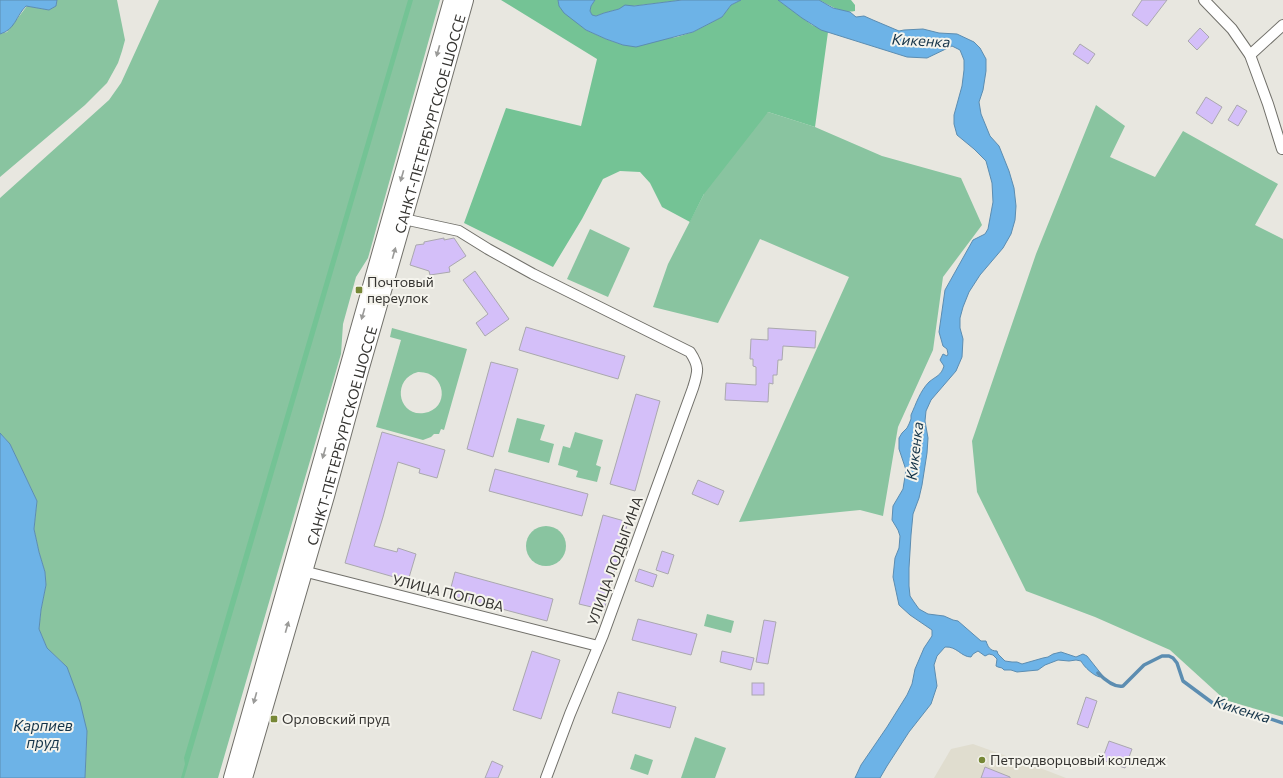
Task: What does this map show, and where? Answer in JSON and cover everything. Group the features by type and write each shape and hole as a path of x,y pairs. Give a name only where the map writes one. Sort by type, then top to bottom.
{"main road":[{"name":"САНКТ-ПЕТЕРБУРГСКОЕ ШОССЕ","path":"397,218 452,0"},
{"name":"САНКТ-ПЕТЕРБУРГСКОЕ ШОССЕ","path":"244,778 298,569 397,218 465,0"},
{"name":"САНКТ-ПЕТЕРБУРГСКОЕ ШОССЕ","path":"232,778 298,569"}],"street":[{"path":"1204,0 1232,29 1250,55 1268,104 1282,150"},
{"path":"1250,55 1283,25"},
{"name":"УЛИЦА ЛОДЫГИНА","path":"397,218 459,231 533,274 690,352 696,361 698,372 694,388 617,597 546,778"},
{"name":"УЛИЦА ПОПОВА","path":"298,569 598,646"}],"shaded area":[{"name":"Петродворцовый колледж","path":"973,744 1066,778 934,778 951,749"}],"green space":[{"path":"57,0 117,0 125,40 122,51 118,63 107,83 85,105 0,177 0,34 7,32 27,6 49,10 56,6"},
{"path":"159,0 440,0 368,258 356,277 343,324 341,354 218,778 85,778 87,731 67,667 47,648 39,629 46,585 45,572 34,529 37,501 10,444 0,433 0,198 109,100 121,83"},
{"path":"408,0 413,0 184,778 181,778 185,764 184,758"},
{"path":"501,0 558,0 559,6 586,30 623,45 677,37 693,32 722,17 731,5 741,0 778,0 812,25 828,32 815,127 768,112 704,194 690,222 662,207 650,183 640,172 620,171 603,179 582,219 553,267 464,223 506,108 581,126 597,59"},
{"path":"595,0 682,0 625,6 596,16 592,15 590,11"},
{"path":"819,0 851,0 855,5 855,11 850,12 840,10"},
{"path":"1096,105 1125,126 1110,157 1155,177 1183,131 1278,184 1255,225 1283,239 1283,717 1225,700 1170,650 1095,617 1026,591 977,492 972,441 1036,254"},
{"path":"768,112 815,127 882,156 961,178 982,225 943,277 933,350 898,427 883,516 860,510 739,522 849,277 760,239 718,323 653,307 668,264 704,194 678,152"},
{"path":"590,229 630,248 608,297 567,279"},
{"path":"392,328 467,349 444,430 441,429 439,434 434,434 423,440 376,427 401,340 390,337","holes":["418,372 427,373 435,377 439,383 442,391 441,398 438,405 433,410 424,413 415,413 408,409 404,404 401,397 401,389 409,376"]},
{"path":"517,418 545,425 540,440 554,444 549,463 508,452"},
{"path":"575,432 603,440 596,465 601,467 597,482 576,477 578,471 558,465 563,446 570,448"},
{"path":"550,526 557,529 563,535 566,546 565,554 557,563 550,566 542,566 535,563 527,554 526,542 529,535 538,527"},
{"path":"707,614 734,621 731,633 704,626"},
{"path":"695,737 726,748 715,778 681,778"},
{"path":"635,754 653,760 648,775 630,769"}],"water":[{"path":"0,0 57,0 56,6 49,10 26,6 12,26 0,34"},
{"path":"558,0 595,0 590,11 592,15 596,16 619,9 625,5 634,6 682,0 741,0 731,5 722,17 693,32 636,47 623,45 586,30 564,13 559,6"},
{"path":"778,0 819,0 833,8 850,12 856,17 864,16 899,31 923,29 939,33 957,34 974,42 980,48 986,59 983,90 979,102 981,114 990,136 999,146 1009,171 1014,188 1016,206 1015,220 1011,234 1003,248 980,275 969,292 960,318 960,328 963,339 962,357 956,371 931,400 926,411 925,421 928,438 927,453 922,485 913,514 909,568 910,596 919,609 928,614 944,616 958,621 981,641 986,641 990,648 997,651 1005,661 1022,664 1061,652 1076,657 1083,654 1087,656 1102,675 1100,677 1095,675 1081,661 1076,660 1058,660 1045,665 1038,670 1017,672 1004,670 996,666 997,659 993,655 989,654 985,656 978,651 971,657 968,657 953,648 945,647 937,656 934,665 937,686 931,704 909,732 880,778 855,778 861,765 907,695 912,684 915,669 924,648 932,636 932,630 910,615 899,605 893,577 895,558 899,548 900,536 892,520 893,506 903,489 906,470 899,449 899,438 909,424 911,415 923,389 929,382 940,374 943,369 944,366 940,360 943,354 947,356 948,354 947,349 943,346 939,332 945,290 973,240 985,234 988,229 993,202 992,183 986,161 957,135 954,124 954,115 962,86 964,70 964,60 960,50 952,46 927,58 907,57 821,30"},
{"name":"Карпиев пруд","path":"0,433 10,444 37,501 34,529 45,572 46,585 39,629 47,648 67,667 80,702 87,731 85,778 0,778"}],"building":[{"path":"1142,0 1167,0 1147,26 1132,15"},
{"path":"1200,28 1209,37 1197,50 1188,41"},
{"path":"1080,44 1095,54 1088,64 1073,54"},
{"path":"1206,97 1222,107 1212,124 1196,113"},
{"path":"1237,105 1247,111 1238,126 1228,120"},
{"path":"444,238 444,240 454,238 466,256 449,267 450,272 430,275 429,271 410,265 416,245"},
{"path":"475,271 509,319 485,336 476,323 488,314 463,280"},
{"path":"526,327 625,356 618,379 519,350"},
{"path":"768,328 816,331 815,348 783,346 782,360 778,360 777,375 773,375 773,384 769,383 768,402 725,400 726,383 756,385 756,367 753,366 753,359 750,359 751,339 768,340"},
{"path":"491,362 518,369 493,457 467,449"},
{"path":"636,394 660,401 635,491 610,484"},
{"path":"382,432 445,450 437,478 419,473 420,469 398,462 374,546 397,552 398,548 416,554 408,581 345,563"},
{"path":"495,469 588,494 582,516 489,491"},
{"path":"698,480 724,491 718,505 692,494"},
{"path":"603,515 628,522 604,610 579,604"},
{"path":"662,551 674,555 668,574 656,570"},
{"path":"639,569 657,575 653,587 635,581"},
{"path":"455,572 553,599 547,621 449,595"},
{"path":"638,619 697,634 691,655 632,640"},
{"path":"764,620 776,622 768,664 756,662"},
{"path":"532,651 560,660 541,719 513,710"},
{"path":"722,651 754,658 751,670 720,662"},
{"path":"752,683 764,683 764,695 752,695"},
{"path":"618,692 676,707 670,728 612,713"},
{"path":"1086,697 1097,701 1088,728 1077,724"},
{"path":"1109,741 1132,749 1125,768 1102,760"},
{"path":"492,761 503,766 498,778 485,778"},
{"path":"985,767 1010,777 1010,778 981,778"}],"waterway":[{"name":"Кикенка","path":"1098,673 1116,686 1123,686 1144,665 1162,656 1169,656 1177,663 1183,681 1214,704 1228,705 1283,723"}],"place":[{"name":"Почтовый переулок","path":"359,290"},
{"name":"Орловский пруд","path":"274,719"},
{"name":"Петродворцовый колледж","path":"982,760"}]}
